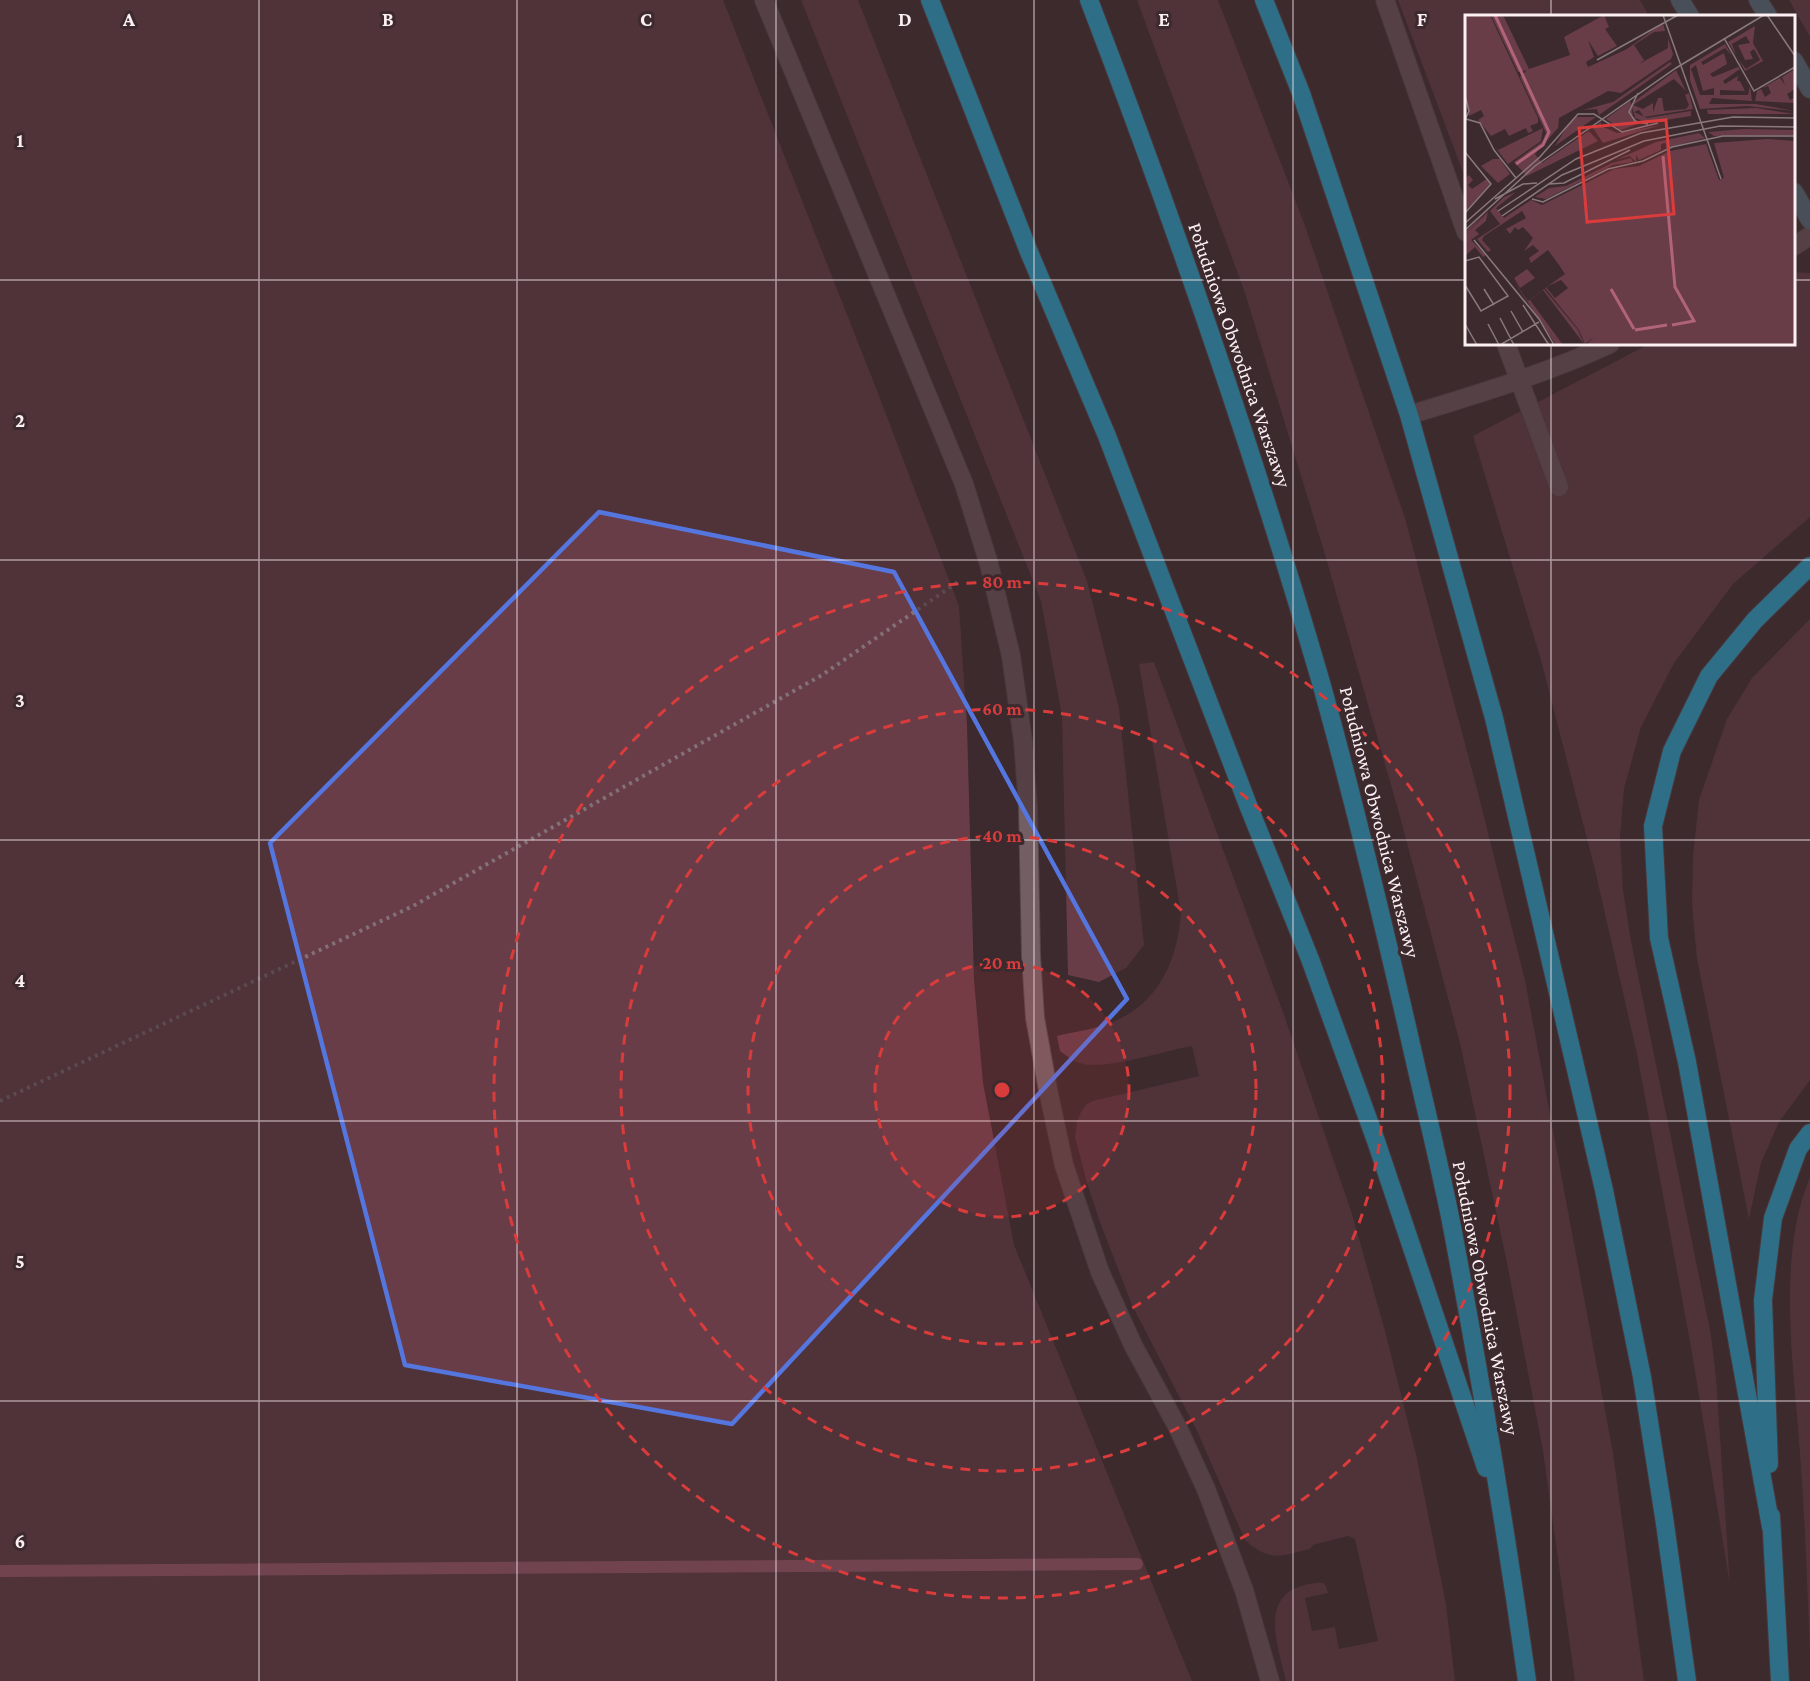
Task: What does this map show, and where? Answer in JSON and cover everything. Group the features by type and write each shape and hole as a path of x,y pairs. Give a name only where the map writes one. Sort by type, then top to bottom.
{"highway":[{"path":"930,0 1029,252 1107,436 1248,806 1310,959 1376,1141 1505,1526"},
{"name":"Południowa Obwodnica Warszawy","path":"1089,0 1214,342 1266,501 1324,694 1379,904 1452,1228 1505,1526 1527,1681"},
{"path":"1264,0 1302,93 1410,415 1494,718 1604,1190 1644,1389 1687,1681"},
{"path":"1771,1527 1687,1062 1659,938 1653,826 1672,751 1709,676 1755,620 1810,566"},
{"path":"1780,1681 1771,1527 1763,1300 1773,1218 1798,1149 1810,1133"}],"main road":[{"path":"1680,0 1689,15"},
{"path":"1758,0 1767,15"},
{"path":"1795,63 1810,88"},
{"path":"1795,194 1810,220"}],"street":[{"path":"764,0 964,484 989,564 1011,656 1023,741 1028,807 1031,956 1035,1018 1064,1164 1100,1272 1133,1345 1178,1428 1206,1488 1244,1590 1270,1681"},
{"path":"1385,0 1465,226"},
{"path":"1795,245 1810,236"},
{"path":"1506,345 1558,487"},
{"path":"1410,415 1519,381 1608,345"}],"path":[{"path":"0,1101 413,906 822,675 969,574"}],"highlighted area":[{"path":"599,512 894,572 1127,999 732,1424 405,1365 270,843"}],"shaded area":[{"path":"0,0 723,0 959,606 967,725 974,980 983,1083 1014,1245 1192,1681 0,1681"},
{"path":"801,0 858,0 1087,581 1119,708 1144,945 1126,968 1099,982 1068,975 1062,716 1041,601"},
{"path":"1137,0 1218,0 1304,223 1405,518 1525,980 1613,1453 1644,1681 1575,1681 1543,1451 1507,1263 1460,1043 1399,813 1324,551 1245,293"},
{"path":"1398,0 1640,0 1648,15 1465,15 1465,177"},
{"path":"1789,0 1810,0 1810,37"},
{"path":"1795,272 1810,273 1810,517 1733,584 1674,663 1641,727 1624,789 1620,837 1623,890 1631,941 1711,1335 1716,1377 1730,1585 1691,1347 1637,1054 1595,870 1541,660 1473,436 1647,345 1795,345"},
{"path":"1810,619 1810,1080 1779,1122 1761,1163 1749,1219 1697,959 1692,904 1693,856 1699,800 1727,719 1752,678"},
{"path":"1154,662 1283,1012 1352,1214 1416,1454 1446,1604 1455,1681 1286,1681 1277,1644 1275,1617 1278,1605 1285,1595 1296,1588 1316,1583 1323,1583 1326,1586 1328,1593 1305,1598 1312,1631 1335,1627 1339,1649 1378,1641 1355,1539 1348,1536 1313,1545 1310,1549 1276,1556 1262,1552 1245,1540 1197,1431 1132,1305 1087,1183 1075,1137 1077,1121 1087,1104 1199,1076 1192,1046 1122,1062 1095,1065 1077,1062 1060,1051 1057,1036 1107,1024 1139,1007 1161,981 1175,949 1181,913 1139,664"},
{"path":"1810,1177 1810,1650 1790,1313 1790,1277 1793,1242"}],"waterway":[{"path":"0,1571 1137,1564"}]}
